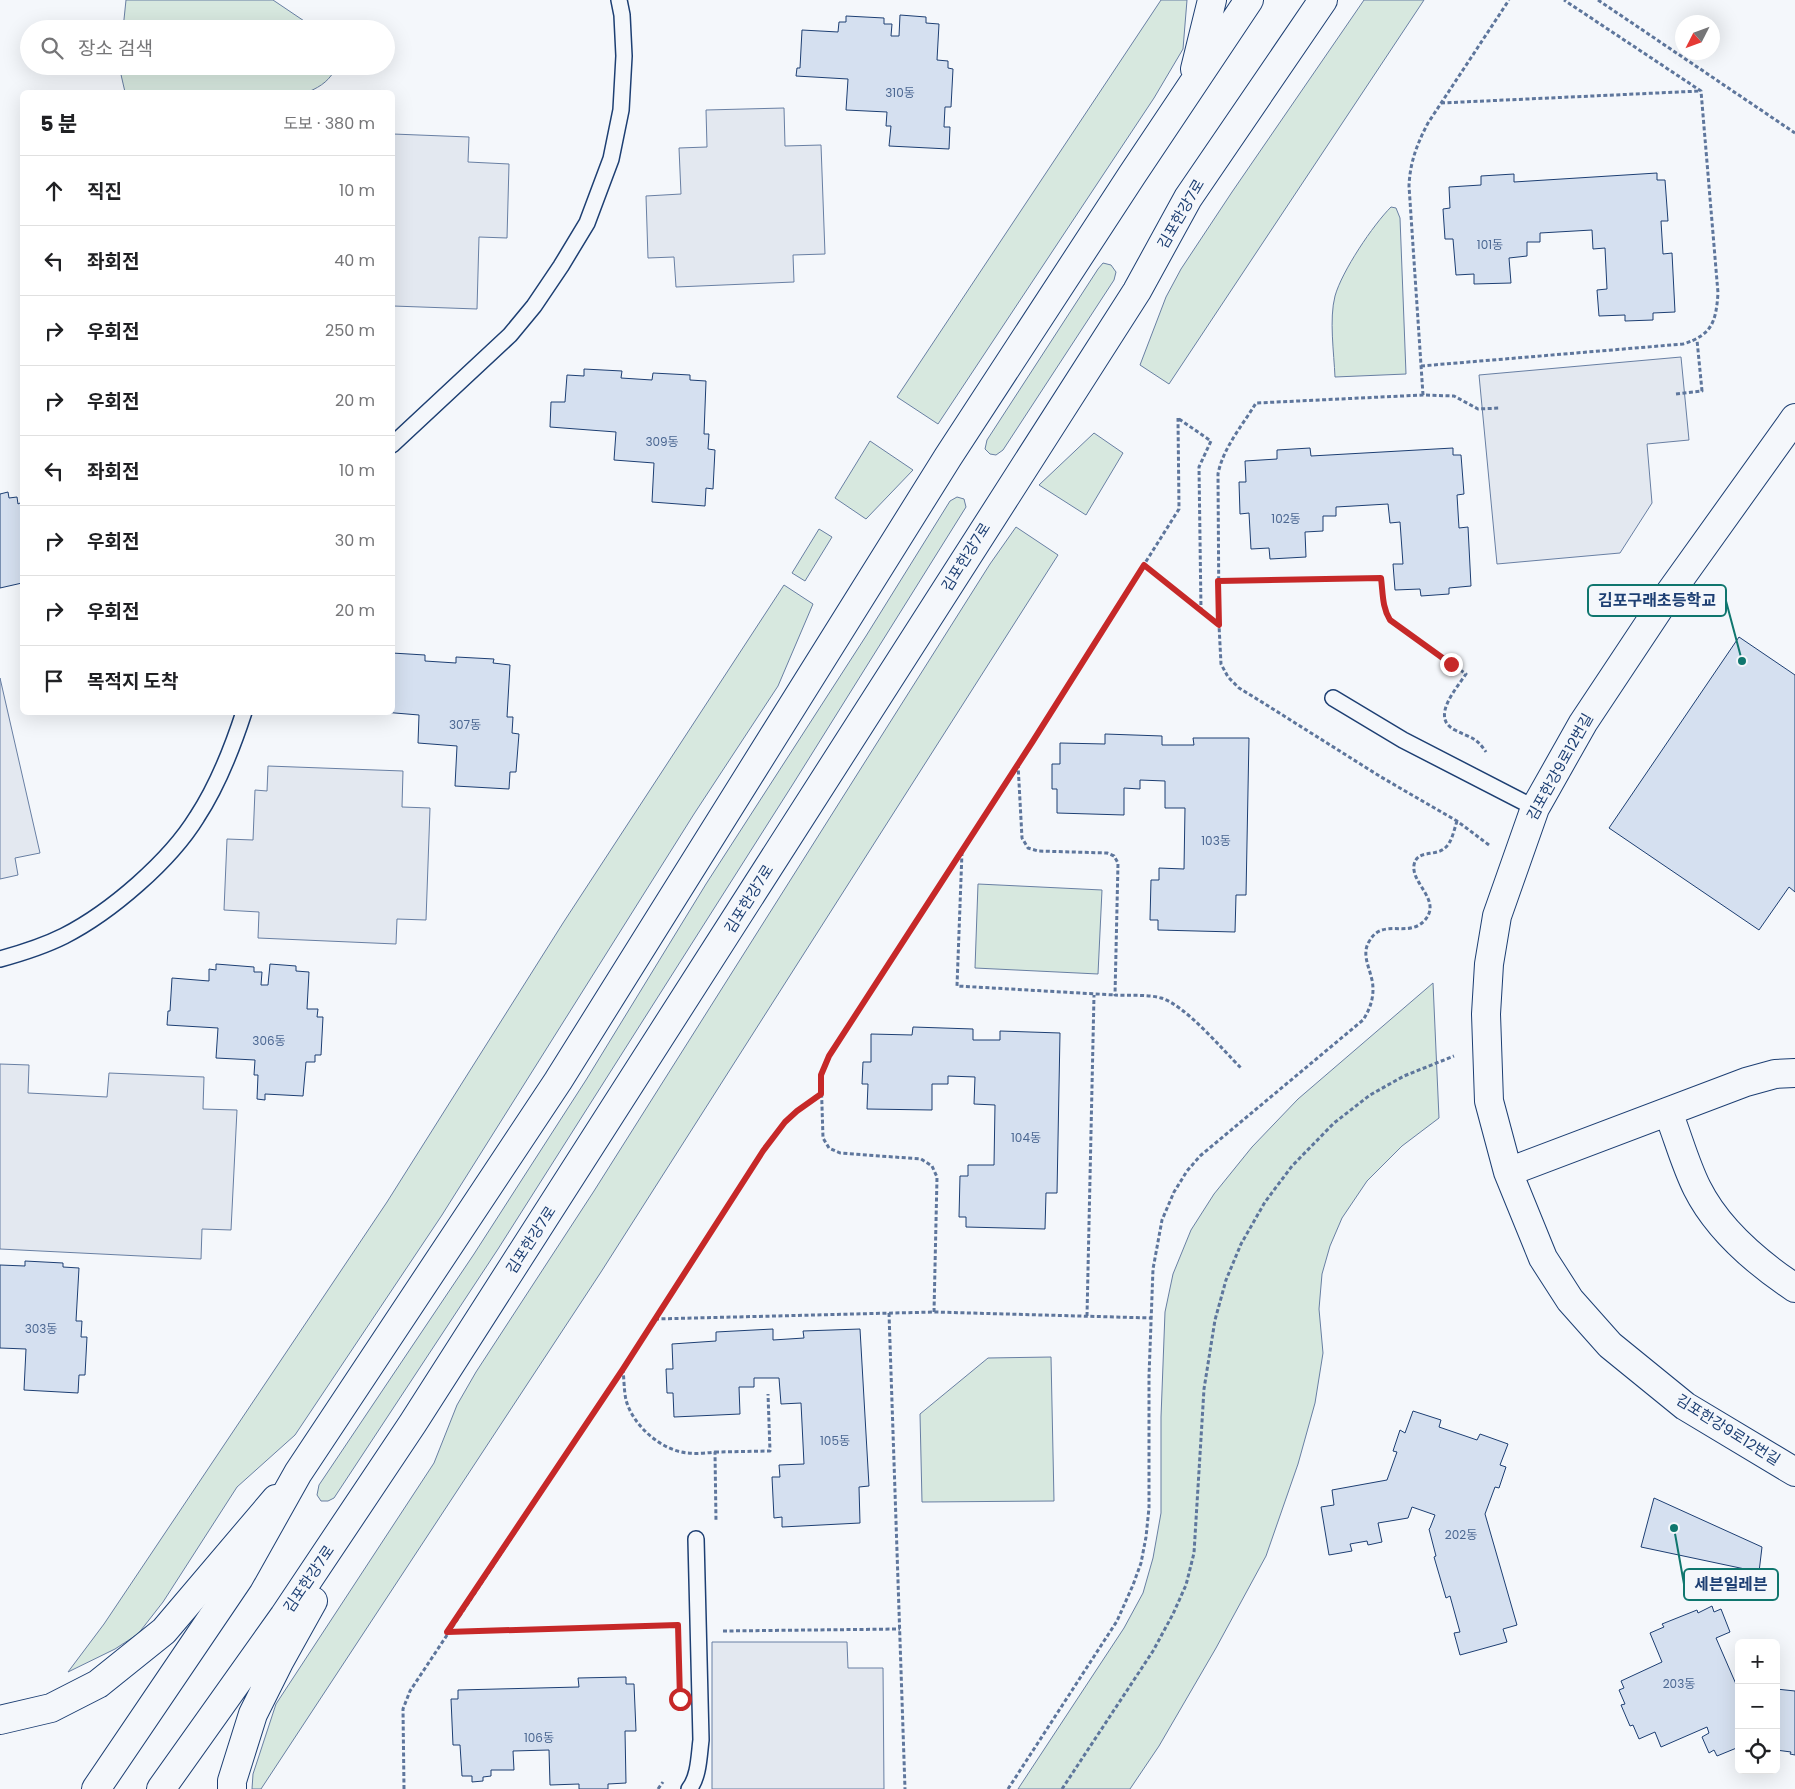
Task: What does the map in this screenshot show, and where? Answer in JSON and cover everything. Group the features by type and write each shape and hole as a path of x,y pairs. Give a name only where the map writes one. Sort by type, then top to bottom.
{"main road":[{"path":"1189,90 1212,0"},
{"path":"96,1789 240,1578 298,1473 558,1081 948,457 1250,0"},
{"name":"김포한강7로","path":"161,1789 284,1616 414,1423 1137,291 1188,198 1323,0"},
{"name":"김포한강9로12번길","path":"1795,418 1664,601 1589,714 1535,808 1497,916 1489,964 1486,1014 1489,1101 1508,1172 1543,1258 1570,1300 1610,1345 1685,1406 1795,1472"},
{"path":"1508,1172 1746,1082 1775,1074 1795,1073"},
{"path":"1668,1112 1696,1186 1707,1206 1723,1227 1750,1253 1795,1288"},
{"path":"232,1789 232,1780 253,1714 279,1662 414,1423"},
{"path":"0,1720 51,1708 98,1684 164,1631 298,1473"}],"lane":[{"path":"395,442 510,335 534,306 587,223 611,159 621,110 624,56 622,15 619,0"},
{"path":"1333,698 1411,745 1535,808"},
{"path":"0,959 32,950 65,935 98,915 124,895 171,851 208,800 222,772 243,715"},
{"path":"689,1789 692,1786 697,1765 700,1740 696,1539"}],"path":[{"path":"1423,395 1409,186 1410,168 1418,142 1441,103 1509,0"},
{"path":"1564,0 1700,91"},
{"path":"1598,0 1795,133"},
{"path":"1441,103 1700,91"},
{"path":"1421,366 1683,344 1697,340 1712,326 1718,293 1700,91"},
{"path":"1676,394 1702,391 1697,340"},
{"path":"1492,848 1457,821 1381,777 1239,688 1228,677 1221,664 1217,491 1220,462 1256,403 1423,395 1454,396 1478,409 1500,408"},
{"path":"934,1312 937,1177 932,1166 921,1159 840,1153 829,1148 823,1138 821,1075 829,1056 1018,764 1179,509 1178,418 1211,440 1198,467 1201,610"},
{"path":"1144,565 1219,625"},
{"path":"1218,581 1381,578 1385,613 1390,620 1466,674 1447,703 1444,714 1446,723 1452,729 1477,740 1488,754"},
{"path":"1018,764 1022,838 1028,848 1038,851 1107,853 1114,856 1118,863 1114,995"},
{"path":"1008,1789 1116,1621 1142,1563 1149,1508 1149,1376 1153,1269 1162,1220 1178,1185 1200,1156 1363,1020 1369,1011 1372,999 1372,981 1366,962 1366,950 1370,939 1386,927 1408,929 1418,926 1426,919 1429,901 1427,894 1415,878 1414,862 1419,856 1427,853 1437,853 1444,849 1453,834 1457,821"},
{"path":"962,851 957,986 1159,998 1172,1002 1186,1013 1241,1068"},
{"path":"1087,1316 1094,995"},
{"path":"1062,1789 1153,1652 1186,1585 1194,1553 1204,1389 1214,1330 1226,1280 1241,1244 1265,1202 1292,1166 1334,1123 1370,1096 1396,1081 1454,1056"},
{"path":"404,1789 403,1708 410,1691 447,1632 623,1369 775,1134 797,1111 821,1094"},
{"path":"654,1319 889,1312 1151,1318"},
{"path":"889,1312 905,1789"},
{"path":"623,1369 626,1400 633,1418 647,1433 668,1448 687,1453 770,1451 768,1394"},
{"path":"716,1452 716,1522"},
{"path":"447,1632 678,1625"},
{"path":"716,1631 900,1629"},
{"path":"658,1789 668,1776"}],"shaded area":[{"path":"126,0 273,0 303,20 124,20"},
{"path":"1161,0 1187,0 1183,49 1154,98 938,424 897,397"},
{"path":"1364,0 1424,0 1169,384 1140,365 1166,297 1181,269 1232,192"},
{"path":"121,75 331,75 325,82 312,90 125,90"},
{"path":"784,108 785,146 821,145 825,254 793,255 794,282 676,287 674,257 648,258 646,196 681,194 679,148 707,147 706,110"},
{"path":"395,134 469,137 468,162 509,164 507,238 479,237 477,309 395,306"},
{"path":"1391,207 1396,208 1400,218 1406,374 1335,377 1332,325 1335,296 1344,274 1359,249"},
{"path":"1103,263 1111,265 1116,272 1114,280 1003,450 996,455 990,454 985,449 987,440"},
{"path":"1681,357 1689,440 1647,444 1652,503 1620,553 1497,564 1479,375"},
{"path":"1094,433 1123,453 1086,515 1039,485"},
{"path":"870,441 913,470 866,519 835,498"},
{"path":"957,497 964,499 966,507 793,784 498,1249 334,1498 328,1501 321,1501 317,1495 319,1485 474,1254 586,1080 706,884 866,636 950,501"},
{"path":"1016,527 1058,555 601,1272 261,1789 252,1789 253,1774 276,1704 434,1463 457,1405 476,1372 594,1191 990,564"},
{"path":"819,529 832,537 805,581 792,573"},
{"path":"784,585 813,604 778,686 694,814 442,1215 295,1435 237,1487 163,1602 138,1634 115,1649 68,1672 104,1624 387,1202 563,923"},
{"path":"0,678 40,853 15,858 18,875 0,879"},
{"path":"268,766 403,771 402,807 430,808 426,920 397,919 396,944 258,938 259,912 224,910 227,839 253,840 255,790 267,791"},
{"path":"978,884 1102,890 1098,974 975,968"},
{"path":"1433,983 1439,1118 1402,1146 1367,1181 1342,1218 1330,1246 1322,1274 1319,1309 1323,1353 1315,1403 1298,1464 1266,1556 1216,1648 1159,1746 1130,1789 1018,1789 1124,1628 1143,1593 1153,1558 1161,1513 1161,1417 1165,1312 1173,1274 1191,1230 1214,1194 1252,1147 1298,1099"},
{"path":"0,1064 29,1065 28,1093 107,1097 109,1073 204,1077 203,1109 237,1110 231,1230 202,1229 201,1259 0,1249"},
{"path":"1051,1357 1054,1501 922,1502 920,1414 988,1358"},
{"path":"712,1642 847,1642 848,1668 883,1668 884,1789 712,1789"}],"building":[{"path":"900,15 926,17 926,23 939,24 937,60 948,61 948,68 953,69 951,107 945,107 944,127 950,127 949,149 889,146 891,126 886,126 887,112 846,110 848,79 796,76 797,68 800,68 802,30 838,32 839,22 846,22 846,16 884,18 884,24 892,24 891,36 899,36"},
{"path":"1657,173 1657,180 1665,180 1668,221 1661,221 1663,254 1672,253 1675,312 1653,313 1653,320 1625,321 1625,315 1599,316 1597,290 1607,289 1605,248 1593,249 1592,230 1540,233 1540,242 1527,242 1527,256 1509,258 1511,283 1474,284 1474,274 1456,275 1453,239 1445,239 1443,209 1450,208 1449,187 1481,185 1481,176 1514,174 1514,182"},
{"path":"584,369 622,371 621,378 652,380 653,373 690,375 690,380 706,381 704,434 709,434 708,449 715,450 713,489 706,488 705,506 652,502 654,463 614,460 616,432 550,427 551,402 565,402 567,375 584,376"},
{"path":"1310,448 1311,456 1453,448 1453,455 1461,455 1464,494 1457,495 1459,528 1468,527 1471,586 1449,588 1449,594 1421,596 1420,589 1395,590 1393,564 1403,564 1400,522 1390,523 1388,504 1336,507 1336,516 1323,516 1323,531 1305,532 1306,557 1270,559 1269,548 1251,549 1249,513 1240,514 1239,482 1246,482 1245,461 1277,459 1277,450"},
{"path":"8,492 9,498 17,497 18,504 20,503 20,583 0,588 0,494"},
{"path":"1739,637 1795,675 1795,892 1789,887 1759,930 1609,828"},
{"path":"395,653 425,655 425,661 456,663 456,657 494,659 493,663 510,665 507,717 513,717 512,733 519,734 516,772 510,772 509,789 455,786 457,746 418,743 419,715 395,713"},
{"path":"1105,734 1162,736 1162,745 1194,745 1193,738 1249,738 1246,895 1236,895 1235,932 1158,930 1158,920 1150,920 1151,880 1159,880 1159,868 1184,869 1185,808 1165,808 1165,781 1140,780 1140,789 1124,788 1124,815 1057,813 1057,789 1052,789 1052,764 1060,764 1060,743 1105,744"},
{"path":"216,964 254,967 254,972 262,972 261,985 268,985 270,964 296,966 296,971 309,972 307,1009 318,1009 317,1017 323,1017 321,1055 315,1055 315,1062 306,1062 303,1096 265,1094 265,1100 257,1099 258,1075 254,1075 255,1060 216,1058 218,1028 167,1025 168,1011 170,1011 172,978 209,981 209,969 216,970"},
{"path":"913,1027 973,1029 973,1040 1000,1040 1000,1031 1060,1033 1057,1193 1046,1193 1045,1229 966,1227 966,1217 959,1217 960,1176 968,1176 968,1165 994,1165 995,1105 974,1104 975,1077 948,1076 948,1084 932,1084 932,1110 867,1109 868,1084 862,1084 863,1062 871,1062 871,1034 912,1035"},
{"path":"25,1261 63,1263 63,1267 79,1268 76,1321 82,1321 81,1337 87,1337 85,1375 79,1375 78,1393 24,1390 26,1349 0,1348 0,1265 25,1266"},
{"path":"773,1329 773,1340 804,1338 803,1331 860,1329 869,1486 859,1487 860,1523 782,1527 782,1517 774,1518 772,1477 780,1477 779,1465 804,1464 801,1403 781,1404 779,1378 754,1378 754,1387 739,1387 740,1414 674,1417 673,1393 667,1393 666,1369 673,1369 672,1344 716,1341 716,1332"},
{"path":"1413,1411 1441,1420 1439,1427 1477,1440 1480,1434 1508,1444 1500,1465 1506,1467 1499,1488 1495,1487 1485,1514 1517,1625 1503,1629 1507,1642 1460,1655 1454,1633 1460,1632 1450,1596 1446,1598 1434,1557 1436,1556 1429,1529 1435,1515 1412,1507 1408,1518 1378,1523 1382,1542 1368,1545 1367,1541 1350,1544 1352,1551 1329,1555 1321,1507 1334,1505 1332,1490 1387,1480 1397,1452 1393,1451 1400,1430 1405,1433"},
{"path":"1654,1498 1762,1547 1759,1572 1641,1547"},
{"path":"1712,1606 1714,1612 1721,1609 1730,1632 1716,1638 1735,1682 1735,1749 1717,1756 1714,1750 1709,1753 1702,1737 1709,1733 1707,1727 1661,1747 1655,1732 1639,1739 1633,1725 1630,1726 1621,1705 1625,1704 1619,1690 1624,1688 1621,1681 1662,1662 1650,1633 1664,1627 1662,1624 1697,1610 1698,1613"},
{"path":"626,1677 626,1684 634,1684 636,1731 625,1731 626,1783 608,1784 608,1789 579,1789 579,1784 550,1785 549,1750 513,1751 514,1770 491,1770 491,1776 483,1777 483,1781 472,1782 472,1776 462,1776 460,1745 453,1745 451,1699 458,1699 458,1690 579,1687 578,1678"},
{"path":"1780,1689 1795,1691 1795,1755 1790,1754 1791,1752 1780,1751"}],"place":[{"name":"김포구래초등학교","path":"1742,661"},
{"name":"세븐일레븐","path":"1674,1528"}],"route":[{"path":"680,1699 678,1625 447,1632 623,1369 763,1151 785,1122 821,1094 821,1075 829,1056 1033,741 1144,565 1219,625 1218,581 1381,578 1385,613 1390,620 1451,664"}]}
